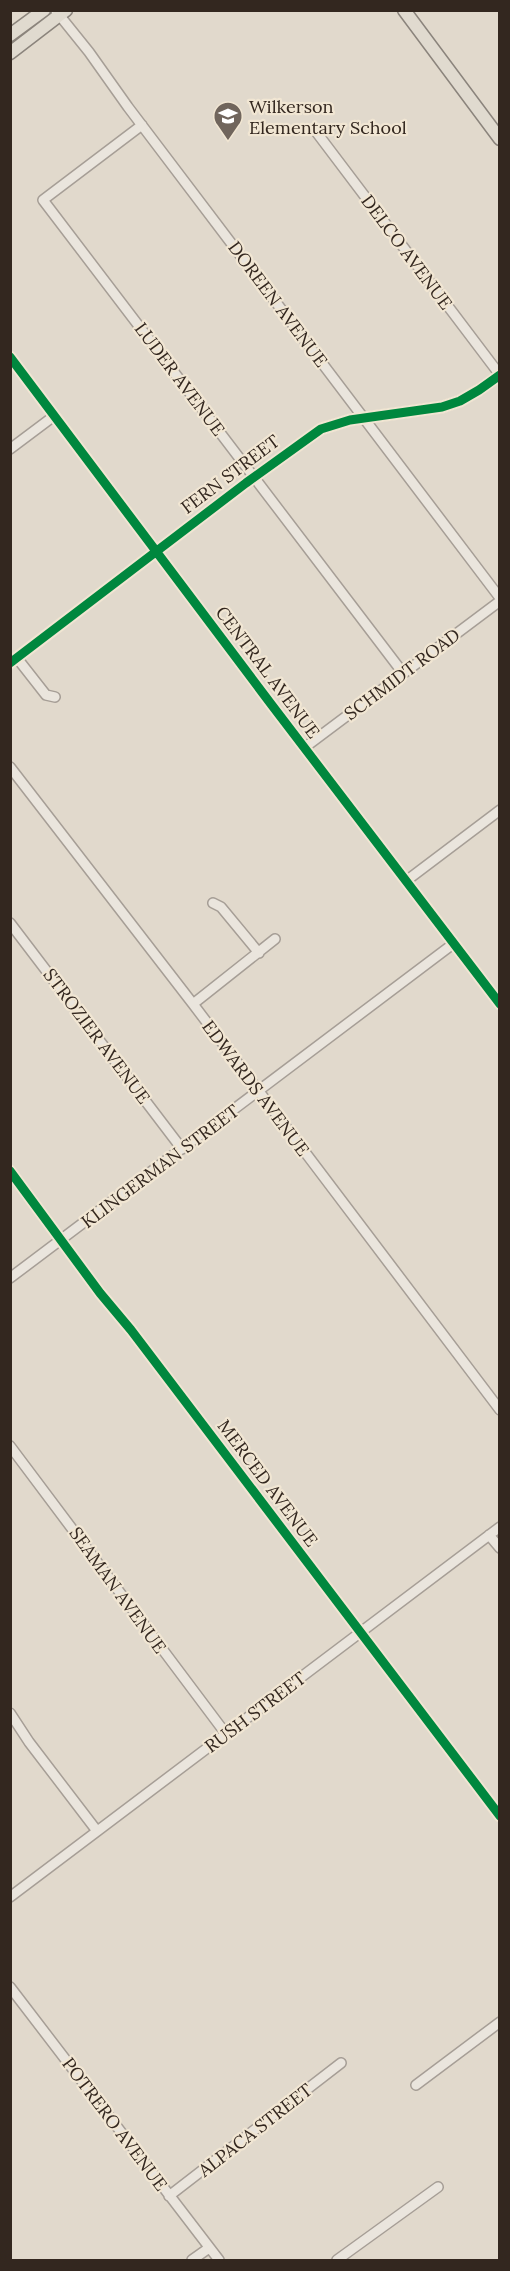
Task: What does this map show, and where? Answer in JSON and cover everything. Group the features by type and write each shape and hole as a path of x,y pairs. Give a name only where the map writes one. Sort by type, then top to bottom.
{"main road":[{"path":"10,35 44,10"},
{"path":"404,10 500,139"},
{"path":"10,53 61,12"}],"street":[{"name":"DOREEN AVENUE","path":"61,12 142,125 500,599"},
{"name":"LUDER AVENUE","path":"142,125 44,200 403,673"},
{"name":"DELCO AVENUE","path":"314,129 500,375"},
{"name":"CENTRAL AVENUE","path":"10,357 500,1004"},
{"name":"FERN STREET","path":"14,661 156,551 321,429 340,422 442,407 470,396 500,375"},
{"path":"10,449 54,416"},
{"name":"SCHMIDT ROAD","path":"304,748 500,599"},
{"path":"14,661 46,695 54,697"},
{"name":"EDWARDS AVENUE","path":"10,767 193,1004 500,1410"},
{"path":"406,881 500,810"},
{"path":"213,903 228,914 259,953"},
{"name":"STROZIER AVENUE","path":"10,923 182,1149"},
{"path":"193,1004 275,939"},
{"name":"KLINGERMAN STREET","path":"10,1278 453,944"},
{"name":"MERCED AVENUE","path":"10,1171 500,1816"},
{"name":"SEAMAN AVENUE","path":"10,1446 226,1734"},
{"name":"RUSH STREET","path":"10,1897 500,1527"},
{"path":"489,1535 500,1548"},
{"path":"10,1713 29,1742 97,1831"},
{"name":"POTRERO AVENUE","path":"10,1987 219,2260"},
{"path":"416,2085 500,2022"},
{"name":"ALPACA STREET","path":"169,2196 341,2063"},
{"path":"337,2260 438,2187"},
{"path":"192,2260 209,2248"}],"cycle path":[{"path":"10,357 500,1004"},
{"path":"10,663 246,483 321,429 350,420 442,407 460,401 500,375"},
{"path":"10,1171 100,1293 131,1330 500,1816"}],"place":[{"name":"Wilkerson Elementary School","path":"228,142"}]}
